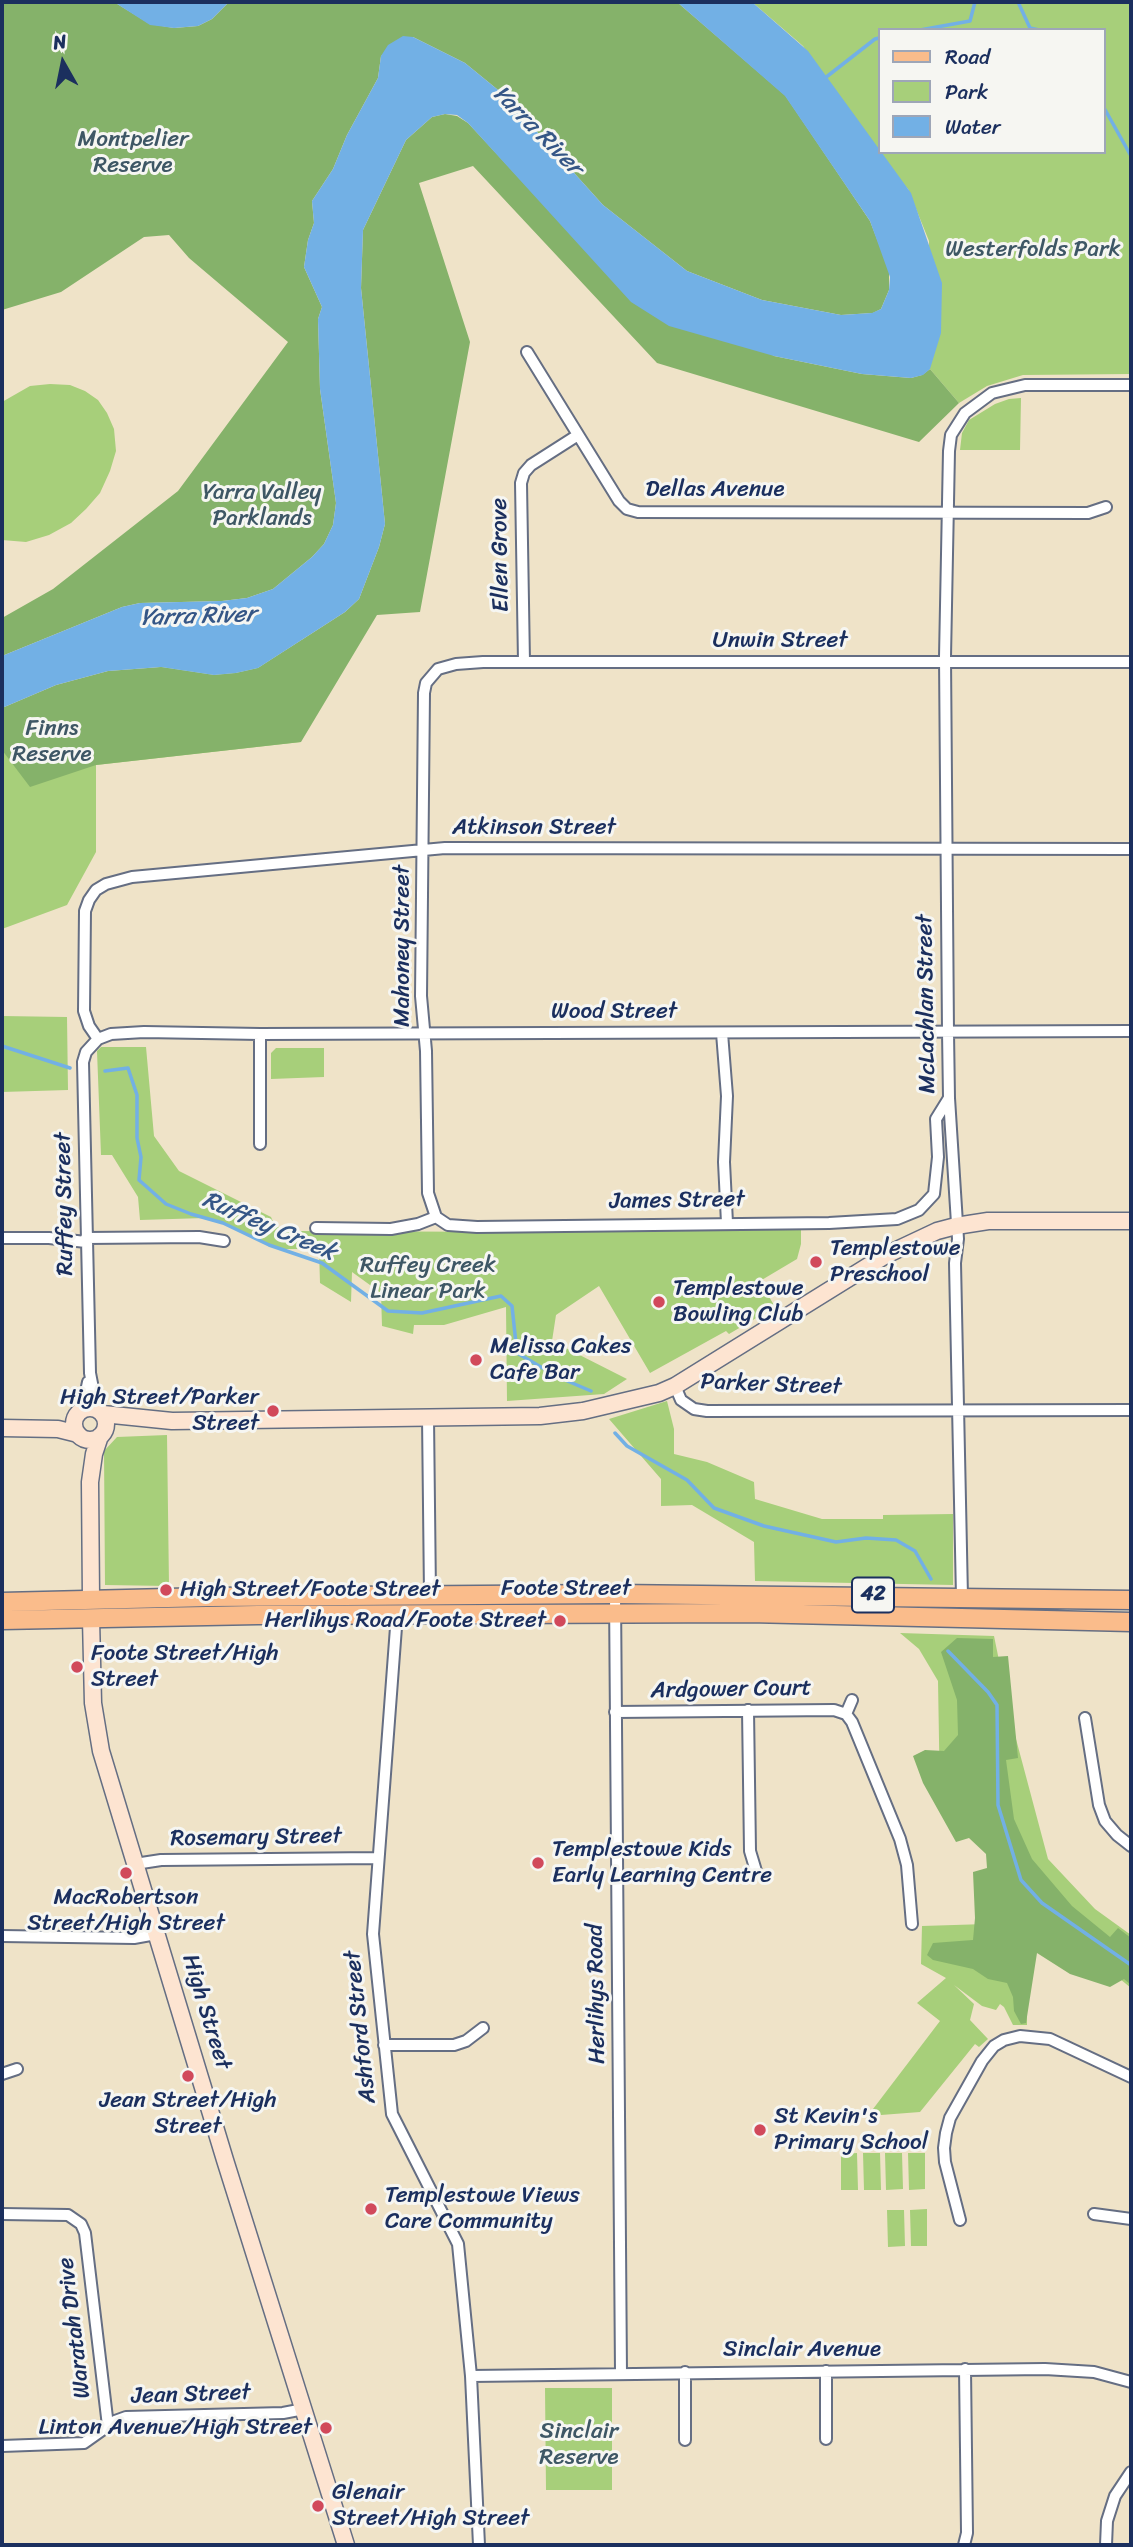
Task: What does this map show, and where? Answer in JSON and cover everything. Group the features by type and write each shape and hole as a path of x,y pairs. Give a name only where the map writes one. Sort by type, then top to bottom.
{"main road":[{"path":"675,1386 886,1255 921,1237 956,1226 998,1221 1131,1221"},
{"name":"Parker Street","path":"2,1418 46,1419 89,1412 172,1420 540,1416 583,1411 648,1396 675,1386"},
{"path":"2,1428 58,1429 92,1440 102,1435 107,1424 89,1412 74,1426 79,1435"},
{"name":"Parker Street","path":"102,1435 121,1428 172,1420"},
{"name":"High Street","path":"79,1435 90,1482"},
{"name":"High Street","path":"102,1435 94,1454 90,1482 91,1679 101,1751 346,2545"},
{"name":"Foote Street","path":"2,1602 615,1594 1131,1600"},
{"path":"961,1618 962,1597"},
{"name":"Foote Street","path":"2,1620 615,1613 855,1614 1131,1622"}],"street":[{"name":"Dellas Avenue","path":"527,352 619,501 627,509 638,512 1088,513 1106,507"},
{"name":"McLachlan Street","path":"962,1597 956,1226 948,1032 945,662 948,451 951,435 965,413 983,398 1015,387 1131,385"},
{"name":"Ellen Grove","path":"524,662 521,483 524,473 531,465 578,435"},
{"name":"Unwin Street","path":"431,675 438,668 456,664 524,662 1131,662"},
{"name":"Mahoney Street","path":"431,675 424,693 421,996 426,1051 428,1193 436,1217"},
{"name":"Atkinson Street","path":"98,1039 89,1026 84,1011 84,924 89,900 96,890 106,884 132,877 445,848 1131,849"},
{"name":"Wood Street","path":"98,1039 111,1034 144,1032 260,1034 1131,1031"},
{"path":"722,1033 727,1096 724,1162 727,1223"},
{"path":"260,1034 260,1144"},
{"name":"Ruffey Street","path":"89,1412 83,1062 86,1052 98,1039"},
{"name":"James Street","path":"436,1217 441,1222 459,1227 884,1221 915,1213 926,1205 934,1194 938,1157 937,1116 949,1098"},
{"path":"316,1228 391,1229 418,1224 436,1217"},
{"path":"2,1238 199,1237 224,1241"},
{"name":"Parker Street","path":"675,1386 681,1400 694,1409 707,1411 1131,1410"},
{"path":"428,1417 430,1595"},
{"name":"Herlihys Road","path":"615,1594 621,2374"},
{"name":"Ashford Street","path":"397,1614 372,1923 392,2114 458,2244 471,2376 479,2545"},
{"path":"852,1700 846,1714 852,1722 900,1839 909,1878 912,1924"},
{"path":"748,1710 750,1851 756,1871"},
{"name":"Ardgower Court","path":"615,1712 834,1710 846,1714"},
{"path":"1085,1718 1099,1805 1105,1821 1131,1846"},
{"name":"Rosemary Street","path":"135,1864 161,1860 378,1858"},
{"path":"2,1936 134,1938 156,1934"},
{"path":"384,2045 454,2045 466,2041 483,2028"},
{"path":"960,2220 945,2162 946,2133 950,2118 982,2061 994,2046 1020,2036 1051,2039 1131,2077"},
{"path":"2,2074 18,2069"},
{"name":"Waratah Drive","path":"2,2214 68,2215 81,2224 85,2233 108,2426"},
{"path":"1094,2214 1131,2219"},
{"path":"964,2545 967,2533 965,2370"},
{"name":"Sinclair Avenue","path":"471,2376 1082,2370 1131,2382"},
{"path":"826,2371 826,2439"},
{"path":"685,2372 685,2440"},
{"name":"Jean Street","path":"2,2446 77,2444 89,2440 126,2417 288,2413 304,2409"},
{"path":"1106,2545 1107,2521 1115,2496 1131,2472"}],"green space":[{"name":"Montpelier Reserve","path":"2,2 114,2 150,24 174,28 198,26 212,19 229,2 677,2 785,95 870,221 889,270 889,290 881,309 873,313 841,315 762,300 687,271 603,205 503,94 465,63 413,37 381,56 378,78 347,135 333,169 312,201 314,223 304,267 322,307 318,319 320,389 336,503 333,525 324,544 273,589 247,598 222,601 140,603 122,607 2,656 2,618 53,589 178,491 288,342 189,258 169,235 144,237 61,292 2,310"},
{"name":"Westerfolds Park","path":"752,2 1131,2 1131,374 1023,375 987,386 959,403 930,369 929,241 908,189 858,134 803,46"},
{"path":"445,114 457,116 468,123 521,180 774,356 862,374 911,378 930,369 959,403 919,442 657,363 473,166 419,183 470,342 420,612 377,615 301,742 96,765 30,787 2,750 2,708 56,685 108,671 161,667 214,675 258,668 345,612 359,599 385,524 361,288 363,230 406,140 432,117"},
{"path":"70,385 85,391 98,400 107,413 114,429 116,451 110,471 100,493 71,523 49,535 26,542 2,540 2,402 30,386"},
{"path":"1021,398 1020,450 960,450 962,433 969,420 995,404"},
{"name":"Finns Reserve","path":"302,640 301,742 96,765 96,852 67,905 2,929 2,708 161,667 214,675 236,673 258,668"},
{"path":"2,1016 67,1017 68,1090 2,1092"},
{"name":"Ruffey Creek Linear Park","path":"101,1047 146,1047 154,1136 179,1171 271,1217 275,1226 294,1231 521,1232 801,1228 797,1259 760,1281 775,1307 729,1334 726,1331 650,1373 599,1286 556,1315 552,1341 627,1379 604,1394 507,1401 506,1307 444,1325 414,1325 413,1334 382,1326 381,1293 352,1272 351,1302 320,1283 319,1249 280,1249 223,1223 205,1218 140,1220 138,1197 112,1155 101,1155 97,1051"},
{"path":"276,1048 324,1048 324,1077 271,1079 271,1053"},
{"path":"667,1401 674,1429 674,1454 707,1462 754,1482 755,1499 822,1519 883,1519 883,1515 953,1514 953,1585 755,1581 754,1542 692,1505 661,1506 661,1479 609,1419"},
{"path":"167,1435 169,1586 105,1585 104,1451 117,1437"},
{"path":"900,1633 994,1636 1012,1724 1048,1859 1095,1909 1131,1935 1131,1988 1114,1974 1027,1945 1027,2025 1013,2025 1000,2004 996,2010 982,2006 954,1985 974,2004 970,2020 988,2039 979,2047 975,2044 920,2112 881,2115 873,2109 940,2021 917,2003 946,1978 921,1964 922,1926 986,1924 999,1868 940,1798 938,1681 919,1649"},
{"path":"957,1638 993,1639 993,1657 1008,1656 1018,1758 1006,1760 1014,1819 1032,1859 1072,1906 1110,1937 1118,1928 1131,1938 1131,1985 1124,1979 1110,1987 1070,1974 1037,1953 1026,2023 1021,2024 1014,2011 1013,1997 1007,1983 988,1979 973,1969 933,1960 927,1955 933,1943 973,1940 973,1872 987,1868 986,1854 969,1838 956,1842 923,1783 913,1756 925,1750 944,1751 958,1735 957,1700 941,1652"},
{"path":"857,2153 858,2190 841,2190 841,2154"},
{"path":"863,2153 880,2153 881,2190 864,2190"},
{"path":"885,2153 902,2153 903,2189 886,2190"},
{"path":"908,2153 925,2153 925,2189 909,2190"},
{"path":"927,2209 927,2246 911,2246 910,2210"},
{"path":"887,2210 904,2210 905,2246 888,2247"},
{"name":"Sinclair Reserve","path":"545,2388 612,2388 612,2490 546,2490"}],"water":[{"path":"114,2 229,2 212,19 198,26 174,28 150,25"},
{"name":"Yarra River","path":"677,2 752,2 808,51 878,148 878,154 883,154 911,193 942,283 941,333 930,369 923,375 911,378 862,374 774,356 669,326 631,302 468,123 457,115 432,117 406,140 363,230 361,288 385,524 359,599 345,612 258,668 214,675 161,667 108,671 56,685 2,708 2,656 122,607 140,603 222,601 247,598 273,589 324,544 333,525 336,503 320,389 318,319 322,307 304,267 314,223 312,201 333,169 347,135 378,78 381,56 388,45 403,36 413,37 465,63 503,94 603,205 687,271 762,300 841,315 872,313 881,309 889,290 890,277 870,221 785,96"}],"waterway":[{"path":"931,28 970,21 975,2"},
{"path":"1018,2 1030,28"},
{"path":"825,78 878,38"},
{"path":"1105,110 1131,156"},
{"name":"Ruffey Creek","path":"2,1046 70,1068"},
{"name":"Ruffey Creek","path":"105,1071 128,1068 137,1095 137,1138 141,1157 139,1180 166,1204 223,1223 269,1245 322,1263 388,1311 422,1313 501,1296 512,1306 517,1353 558,1377 591,1391"},
{"name":"Ruffey Creek","path":"615,1433 627,1446 687,1480 714,1508 764,1526 836,1542 866,1538 896,1540 915,1551 931,1579"},
{"name":"Ruffey Creek","path":"948,1651 997,1705 998,1805 1021,1880 1042,1903 1131,1965"}],"place":[{"name":"Templestowe Preschool","path":"816,1262"},
{"name":"Templestowe Bowling Club","path":"659,1302"},
{"name":"Melissa Cakes Cafe Bar","path":"476,1360"},
{"name":"High Street/Parker Street","path":"273,1411"},
{"name":"High Street/Foote Street","path":"166,1590"},
{"name":"Herlihys Road/Foote Street","path":"560,1621"},
{"name":"Foote Street/High Street","path":"77,1667"},
{"name":"Templestowe Kids Early Learning Centre","path":"538,1863"},
{"name":"MacRobertson Street/High Street","path":"126,1873"},
{"name":"Jean Street/High Street","path":"188,2076"},
{"name":"St Kevin's Primary School","path":"760,2130"},
{"name":"Templestowe Views Care Community","path":"371,2209"},
{"name":"Linton Avenue/High Street","path":"326,2428"},
{"name":"Glenair Street/High Street","path":"318,2506"}],"park label":[{"name":"Yarra Valley Parklands","path":"262,506"}]}
